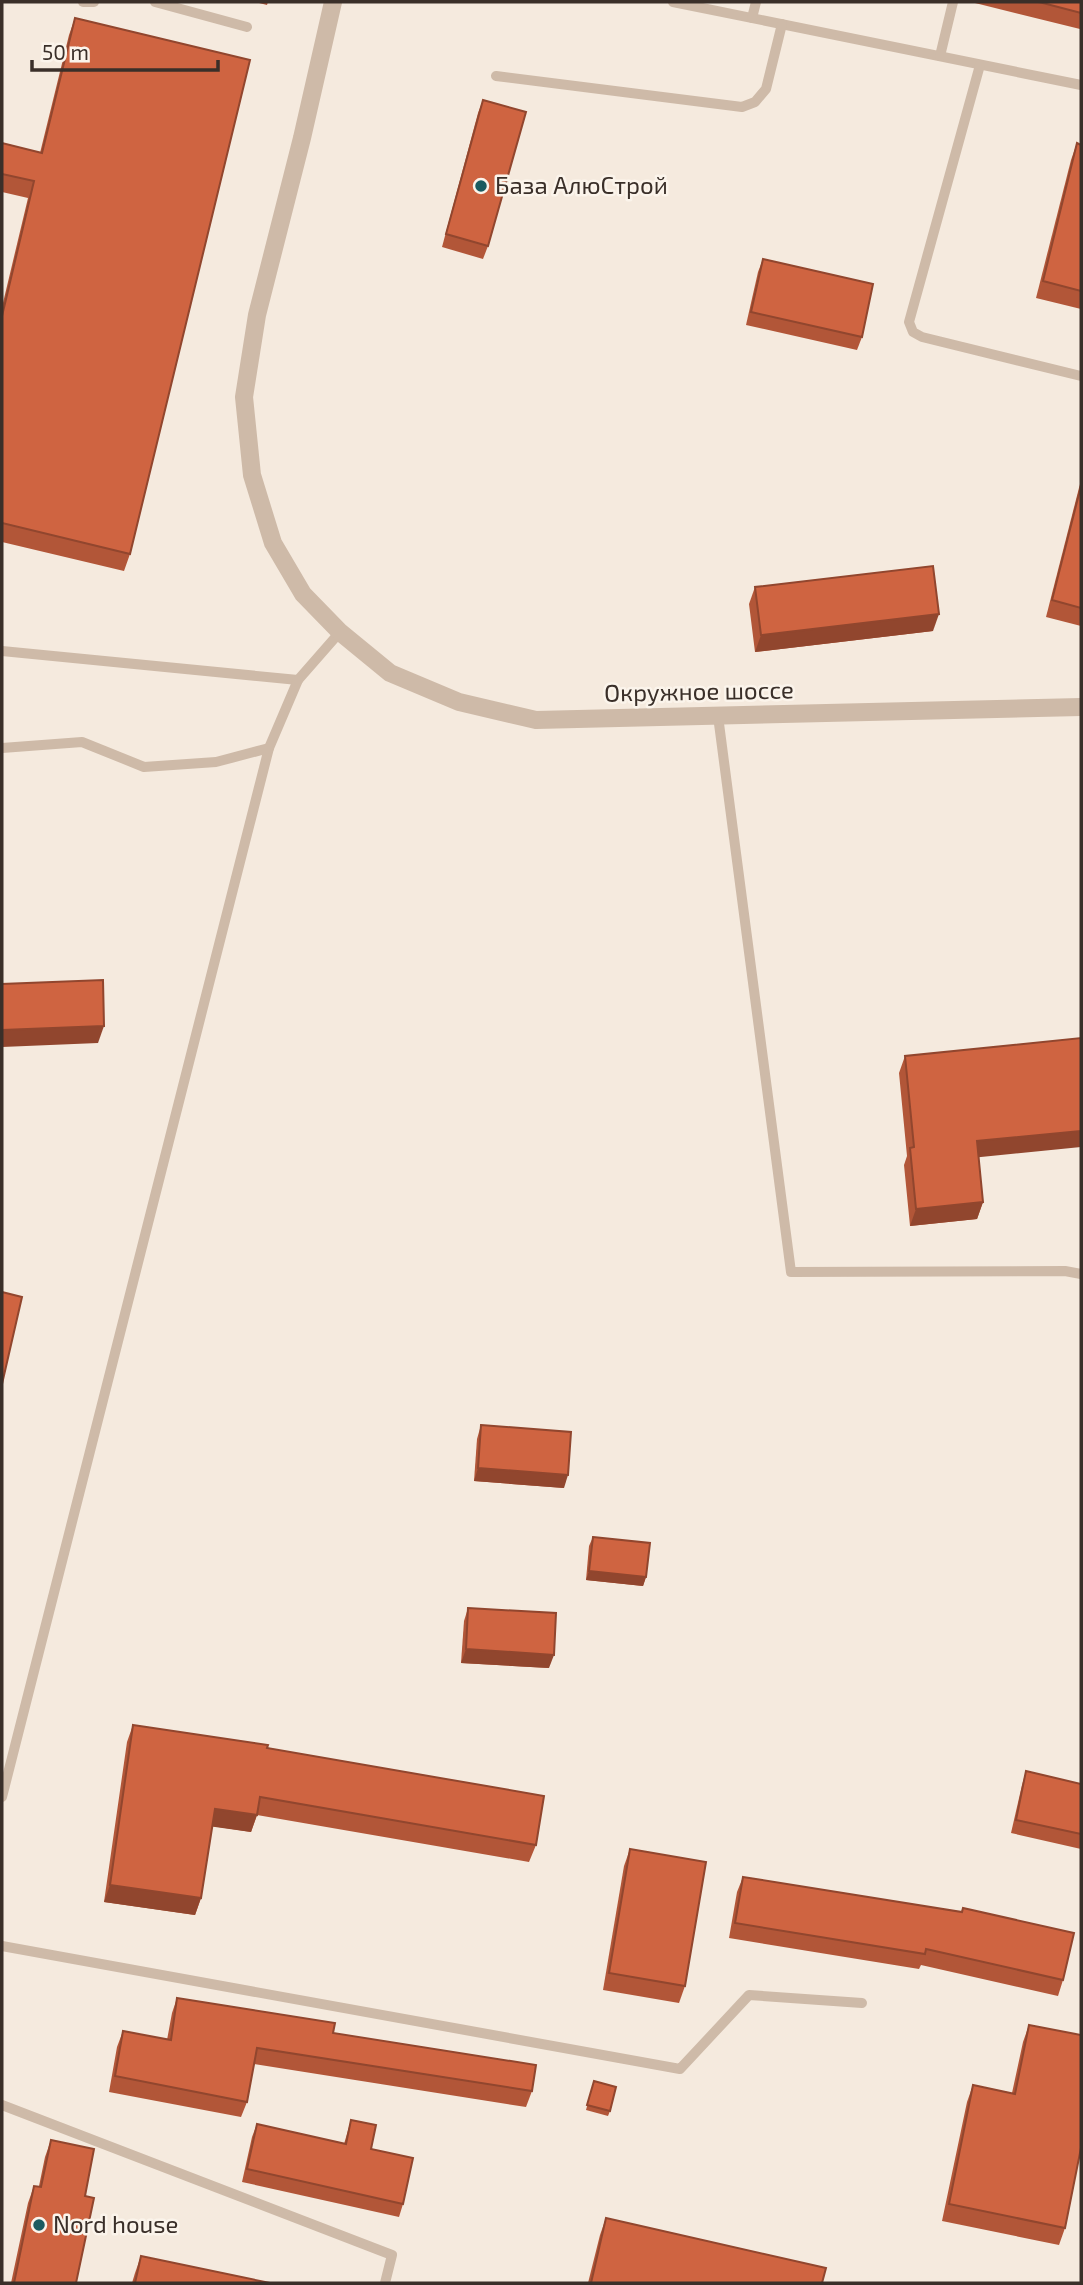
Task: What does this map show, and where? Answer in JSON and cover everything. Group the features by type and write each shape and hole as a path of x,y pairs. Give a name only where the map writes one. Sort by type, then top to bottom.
{"street":[{"name":"Окружное шоссе","path":"334,2 257,315 244,397 252,475 273,543 303,594 340,632 390,673 459,702 536,720 1081,707"}],"lane":[{"path":"83,2 94,2"},
{"path":"155,2 247,27"},
{"path":"680,2 1081,85"},
{"path":"752,18 756,2"},
{"path":"940,56 953,2"},
{"path":"496,76 742,107 755,102 766,89 782,24"},
{"path":"980,65 909,322 913,332 922,337 1081,376"},
{"path":"2,1797 269,748 298,680 340,632"},
{"path":"2,650 298,680"},
{"path":"718,716 791,1272 1065,1271 1081,1274"},
{"path":"2,748 82,742 144,766 216,762 269,748"},
{"path":"2,1946 680,2068 749,1995 862,2003"},
{"path":"2,2105 392,2255 386,2283"}],"building":[{"path":"1039,2 1081,2 1081,13"},
{"path":"75,18 250,60 130,554 2,523 2,316 34,181 2,174 2,143 42,153"},
{"name":"База АлюСтрой","path":"483,100 526,112 488,246 446,234"},
{"path":"1077,143 1081,145 1081,291 1043,281"},
{"path":"763,259 873,284 862,337 751,312"},
{"path":"1081,486 1081,608 1052,600"},
{"path":"933,566 939,614 761,635 755,587"},
{"path":"103,980 104,1026 2,1030 2,984"},
{"path":"1081,1038 1081,1131 977,1141 983,1202 916,1209 910,1148 914,1147 905,1056"},
{"path":"2,1292 22,1297 2,1384"},
{"path":"481,1425 571,1432 568,1475 478,1468"},
{"path":"593,1537 650,1543 646,1577 589,1571"},
{"path":"468,1608 556,1613 554,1655 466,1649"},
{"path":"133,1725 268,1745 267,1748 544,1796 536,1845 260,1797 257,1815 215,1809 201,1898 110,1885"},
{"path":"1026,1771 1081,1784 1081,1834 1016,1820"},
{"path":"630,1849 706,1862 685,1986 609,1973"},
{"path":"743,1877 962,1912 963,1908 1074,1933 1063,1980 926,1949 925,1954 735,1923"},
{"path":"177,1998 335,2023 333,2033 536,2065 532,2091 257,2048 247,2102 115,2076 123,2031 171,2040"},
{"path":"1029,2025 1081,2035 1081,2148 1065,2228 949,2204 973,2085 1015,2094"},
{"path":"594,2081 616,2087 610,2111 587,2105"},
{"path":"351,2120 376,2125 371,2149 413,2158 403,2204 247,2169 257,2124 346,2144"},
{"path":"51,2140 94,2149 85,2196 94,2198 76,2283 14,2283 34,2186 41,2187"},
{"path":"606,2218 826,2268 822,2283 591,2283"},
{"path":"141,2256 270,2283 135,2283"}],"place":[{"name":"База АлюСтрой","path":"481,186"},
{"name":"Nord house","path":"39,2225"}]}
